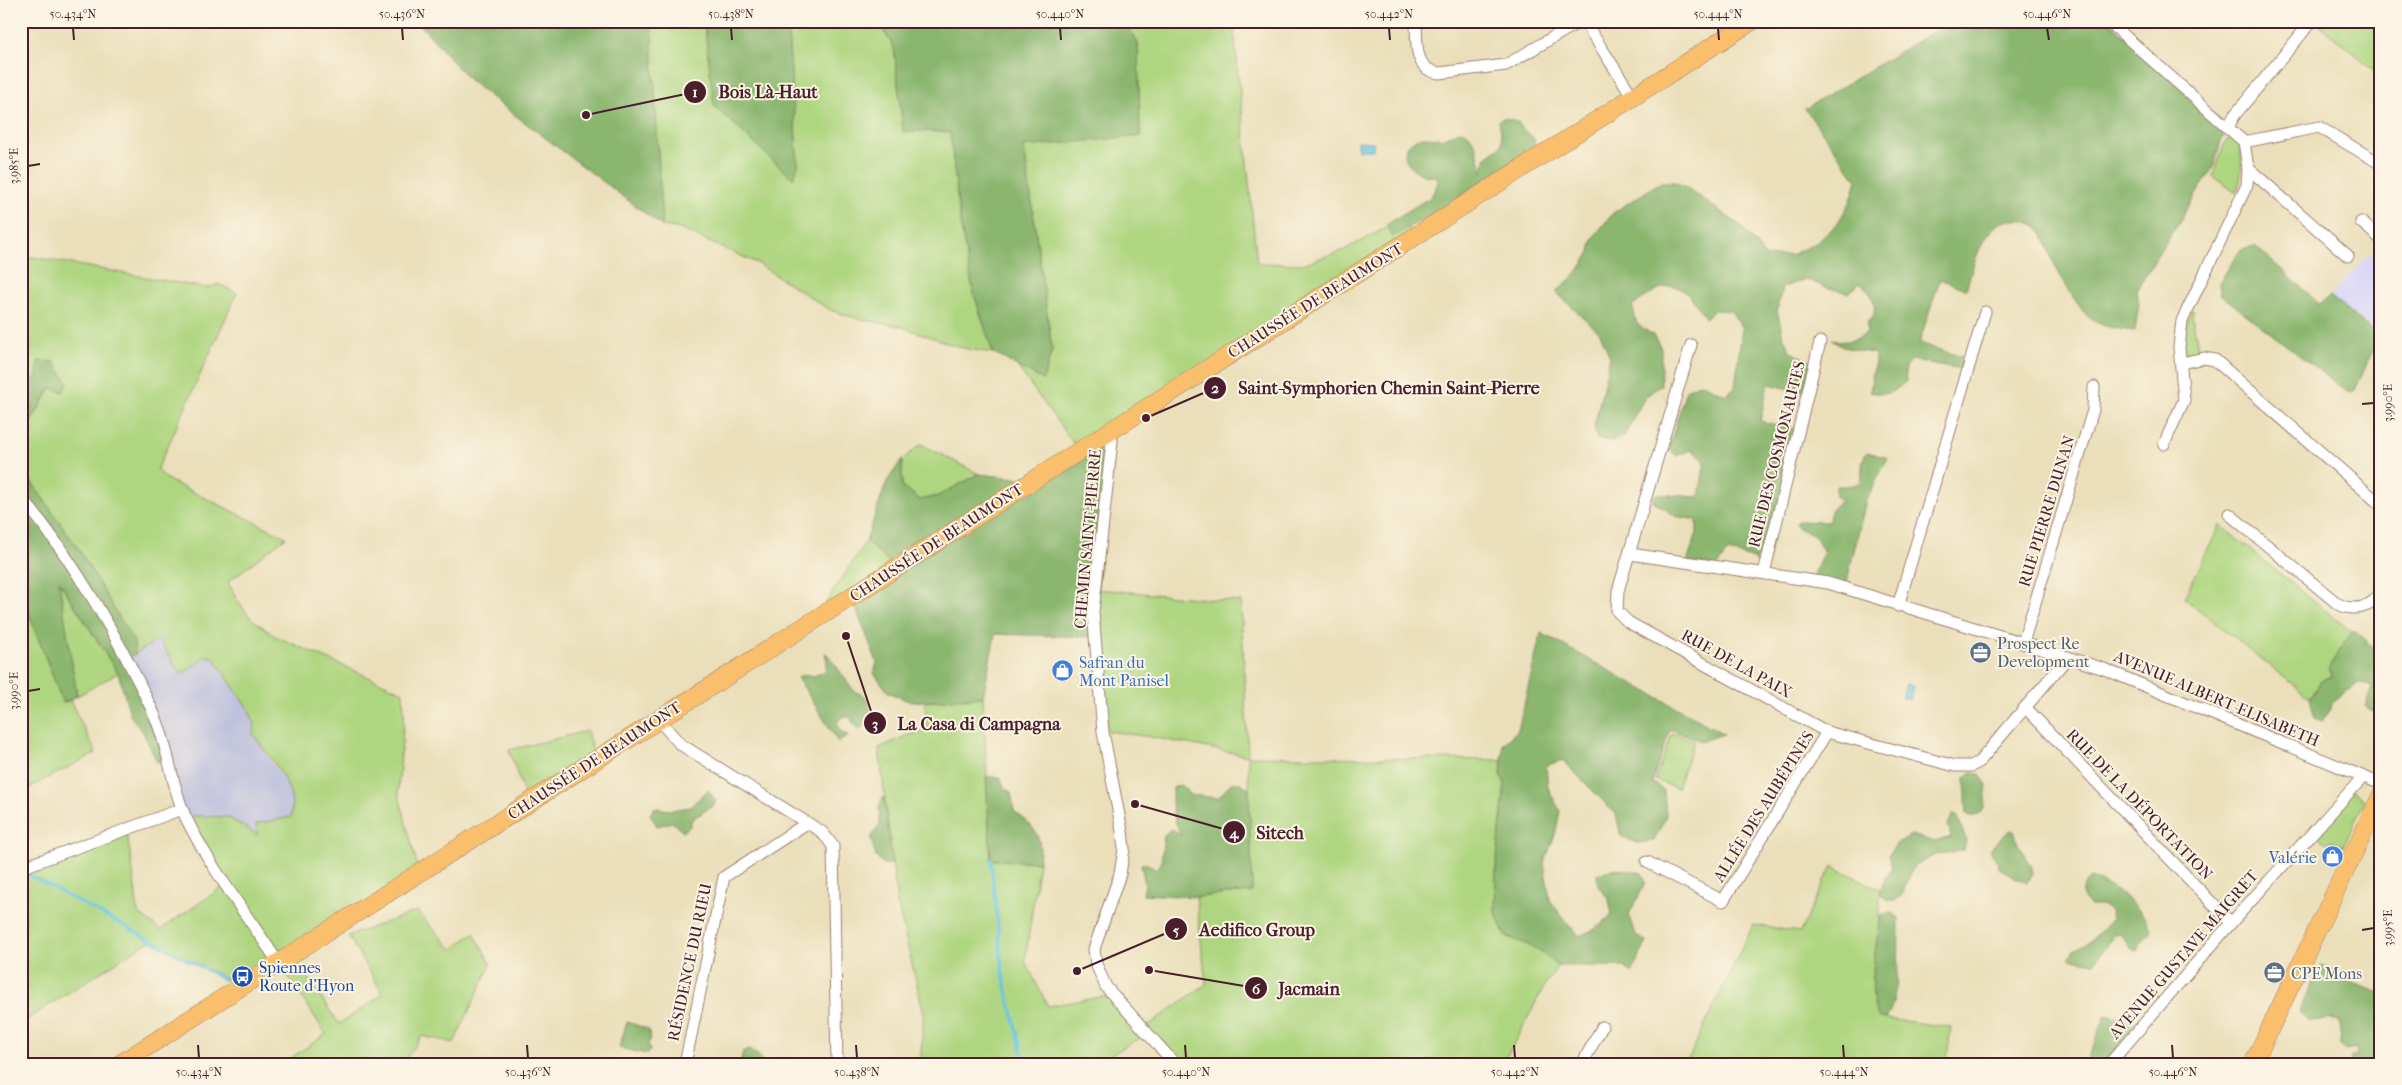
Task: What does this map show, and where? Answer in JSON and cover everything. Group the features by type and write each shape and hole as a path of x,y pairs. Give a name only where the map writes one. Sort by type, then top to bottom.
{"main road":[{"name":"CHAUSSÉE DE BEAUMONT","path":"120,1064 1752,21"},
{"path":"2253,1064 2381,796"}],"street":[{"path":"1416,21 1418,54 1422,64 1429,71 1439,73 1506,65 1583,21 1633,97"},
{"path":"2108,21 2244,142 2248,168 2247,185 2182,321 2179,337 2184,400 2164,444"},
{"path":"2228,128 2234,116 2312,21"},
{"path":"2244,142 2319,127 2381,164"},
{"path":"2248,168 2348,256"},
{"path":"2361,222 2381,239"},
{"path":"1898,606 1986,312"},
{"name":"RUE DES COSMONAUTES","path":"1764,573 1820,342"},
{"name":"RUE DE LA PAIX","path":"1691,345 1618,591 1617,611 1628,622 1828,732 1955,766 1971,766 1978,762 2068,657"},
{"path":"2181,363 2204,358 2215,360 2381,505"},
{"name":"RUE PIERRE DUNAN","path":"2024,642 2092,410 2094,387"},
{"name":"CHEMIN SAINT-PIERRE","path":"1110,431 1112,441 1094,620 1103,732 1124,849 1120,874 1095,941 1094,956 1101,979 1106,987 1175,1064"},
{"path":"21,497 58,545 126,659 153,713 167,749 182,809 204,849 278,962"},
{"path":"2229,514 2338,604 2352,608 2364,607 2374,602 2381,592"},
{"name":"AVENUE ALBERT-ELISABETH","path":"1630,554 1828,583 1898,606 2024,642 2113,672 2381,784"},
{"name":"RUE DE LA DÉPORTATION","path":"2025,707 2231,923"},
{"path":"661,718 665,727 680,744 807,823 828,838 833,846 837,1064"},
{"name":"ALLÉE DES AUBÉPINES","path":"1647,862 1723,901 1828,732"},
{"name":"AVENUE GUSTAVE MAIGRET","path":"2109,1064 2231,923 2363,777"},
{"path":"21,868 182,809"},
{"name":"RÉSIDENCE DU RIEU","path":"684,1064 724,877 807,823"},
{"path":"1582,1064 1602,1027"}],"shaded area":[{"path":"2370,253 2381,262 2381,326 2375,333 2330,296"},
{"path":"160,638 213,657 248,709 255,724 253,734 288,786 294,805 291,817 256,824 257,835 188,821 126,659"}],"green space":[{"path":"417,21 651,21 662,226 470,81"},
{"path":"651,21 704,21 714,106 798,166 787,21 877,21 894,47 903,131 950,132 960,221 973,291 993,353 962,348 899,326 855,318 830,310 757,263 677,228 662,226"},
{"path":"704,21 787,21 798,166 793,179 714,106"},
{"path":"878,21 1017,21 1017,23 1125,21 1138,44 1140,136 1024,147 1052,350 1043,380 993,353 973,291 960,221 950,132 903,131 894,47"},
{"path":"1125,21 1233,21 1257,263 1302,264 1342,251 1401,220 1415,237 1079,451 1016,365 1043,380 1052,350 1024,146 1140,136 1138,44"},
{"path":"1951,21 2108,21 2228,128 2221,141 2214,166 2136,290 2139,303 2135,331 2106,326 2091,319 2086,314 2060,275 2042,233 2038,228 2025,221 2004,221 1988,235 1977,256 1966,289 1940,279 1919,343 1971,360 1968,370 1912,360 1905,366 1906,381 1890,392 1881,394 1870,392 1876,354 1843,347 1832,339 1851,341 1867,332 1867,322 1874,316 1874,305 1872,297 1860,283 1849,293 1828,288 1805,279 1782,288 1777,310 1783,336 1791,352 1815,364 1808,393 1768,384 1760,421 1799,430 1764,573 1754,559 1728,551 1717,566 1687,562 1697,533 1697,520 1675,516 1653,501 1656,494 1699,497 1705,461 1692,450 1676,456 1669,448 1686,390 1701,383 1726,395 1735,387 1742,328 1731,311 1714,310 1706,319 1684,291 1671,286 1661,288 1632,305 1637,324 1654,336 1661,348 1661,385 1645,397 1624,436 1613,441 1597,439 1594,427 1610,357 1600,333 1556,292 1576,274 1590,252 1593,238 1613,213 1661,182 1675,182 1686,187 1742,227 1766,257 1791,255 1818,242 1837,224 1851,201 1857,180 1805,109"},
{"path":"2324,21 2381,21 2381,75 2320,26"},
{"path":"1504,118 1517,121 1523,130 1534,138 1535,155 1392,237 1386,224 1431,197 1438,183 1437,176 1421,174 1414,170 1406,159 1405,152 1407,146 1421,137 1444,138 1463,130 1475,144 1482,172 1486,157 1500,147 1502,140 1499,120"},
{"path":"2231,137 2240,144 2241,150 2241,175 2236,193 2213,176 2224,145"},
{"path":"2255,246 2320,304 2330,296 2375,333 2374,348 2355,390 2349,393 2221,295 2219,283 2241,249"},
{"path":"21,255 207,288 218,284 237,293 157,470 168,480 286,537 228,582 239,603 251,618 275,636 403,692 404,716 398,792 419,872 291,954 339,1024 383,994 348,936 417,911 452,949 474,933 491,964 454,1043 422,1036 402,1064 282,1064 326,1034 278,962 240,986 151,940 21,1023 21,865 126,830 138,913 160,930 227,884 188,821 195,816 228,817 257,835 256,824 291,817 292,806 290,794 281,773 253,734 255,724 248,709 213,657 207,656 181,675 159,639 135,654 133,642 79,550 21,467 21,439 51,388 37,376 21,395"},
{"path":"2190,310 2194,311 2192,315 2199,353 2180,353"},
{"path":"38,361 54,362 68,383 63,392 50,388 21,439 21,395 37,376"},
{"path":"1110,431 1094,637 995,634 983,697 911,702 888,692 874,673 877,662 851,596 895,568 866,541 887,481 902,460 902,486 920,500 938,496 979,474 1033,480"},
{"path":"921,444 979,474 938,496 920,500 902,486 902,460"},
{"path":"1867,452 1888,458 1866,500 1845,589 1813,581 1816,568 1824,552 1815,536 1800,529 1796,524 1798,521 1829,522 1835,505 1841,502 1836,497 1836,486 1849,486 1860,481 1863,459"},
{"path":"21,467 79,550 134,642 135,654 127,659 148,704 163,760 157,762 143,732 131,717 118,673 59,581 77,696 63,703 21,593"},
{"path":"2220,525 2352,632 2329,667 2332,676 2321,681 2310,698 2184,598"},
{"path":"866,541 895,568 816,618"},
{"path":"58,580 118,673 77,696"},
{"path":"1096,589 1241,602 1248,756 1157,738 1108,731"},
{"path":"21,593 63,703 70,700 96,753 21,792"},
{"path":"2352,632 2356,632 2381,655 2381,687 2377,693 2381,712 2380,714 2365,706 2372,688 2368,684 2359,683 2332,702 2331,709 2322,721 2315,718 2310,698 2321,681 2332,676 2329,667"},
{"path":"1541,633 1724,734 1701,741 1670,729 1652,782 1664,791 1666,816 1654,841 1637,843 1621,836 1616,814 1562,760 1546,766 1548,788 1560,811 1555,835 1544,863 1550,900 1566,922 1579,936 1595,929 1612,915 1609,899 1598,886 1597,875 1603,872 1608,870 1625,870 1642,873 1646,882 1629,914 1636,935 1647,942 1631,973 1624,966 1558,966 1534,948 1505,936 1495,911 1496,868 1505,783 1501,776 1503,744 1518,730"},
{"path":"825,653 855,692 862,694 866,698 870,709 867,721 859,730 851,718 845,716 839,719 837,724 841,731 849,736 838,742 798,678 803,674 814,676 825,671 827,663"},
{"path":"983,697 991,860 1039,862 1025,961 1048,1006 1113,995 1148,1026 1206,984 1196,897 1252,892 1248,756 1502,760 1501,776 1505,783 1496,868 1495,911 1505,936 1534,948 1558,966 1545,985 1503,1064 1175,1064 1144,1036 1094,1064 920,1064 924,1014 897,902 879,748 908,735 927,732 925,702"},
{"path":"587,731 595,760 527,803 509,750"},
{"path":"1672,733 1694,741 1677,788 1655,780"},
{"path":"1971,773 1980,774 1987,785 1984,809 1974,816 1967,814 1965,777"},
{"path":"986,777 1000,777 1005,789 1011,792 1014,811 1036,832 1040,844 1039,862 991,860"},
{"path":"1231,783 1241,783 1249,789 1252,892 1196,897 1143,894 1145,885 1141,864 1148,864 1157,869 1161,864 1164,835 1171,829 1181,835 1173,812 1173,788 1180,785 1185,788 1189,795 1218,798"},
{"path":"708,790 716,801 714,805 692,819 690,826 683,832 672,822 657,826 650,814 654,808 671,810 690,807"},
{"path":"2353,790 2365,800 2343,846 2330,840 2328,844 2314,833"},
{"path":"884,796 892,864 883,864 876,857 871,838 880,824 879,806"},
{"path":"1953,815 1957,815 1966,840 1964,850 1936,855 1914,865 1902,895 1895,901 1883,896 1881,888 1892,868 1889,855 1896,844 1911,835 1935,842 1951,837 1948,824"},
{"path":"2011,829 2014,830 2018,844 2032,867 2033,874 2026,883 1999,868 1990,849"},
{"path":"1832,866 1880,889 1879,1018 1951,1027 1946,1064 1686,1064 1753,925 1800,932"},
{"path":"2091,878 2110,887 2127,899 2147,921 2152,931 2143,939 2138,951 2133,950 2121,934 2114,935 2094,963 2068,958 2074,950 2091,941 2112,919 2110,911 2104,906 2089,906 2083,899 2084,885"},
{"path":"1890,912 1899,918 1898,956 1894,997 1886,1019 1879,1018 1875,1009 1872,983 1881,916"},
{"path":"2321,965 2342,975 2349,982 2381,993 2381,1051 2378,1051 2366,1064 2350,1064 2351,1057 2357,1056 2356,1048 2346,1050 2340,1046 2341,1023 2329,1018 2309,1022 2299,1012"},
{"path":"2106,1015 2142,1026 2109,1064 2086,1064"},
{"path":"627,1022 648,1029 651,1038 648,1044 650,1051 647,1054 619,1048"},
{"path":"751,1050 757,1054 764,1064 743,1064 741,1060 743,1051"}],"water":[{"path":"1358,141 1374,142 1373,150 1358,150"},
{"path":"1906,684 1913,686 1910,700 1902,698"}],"waterway":[{"path":"991,860 1003,974 1025,1064"},
{"path":"29,875 225,980"}],"place":[{"name":"Bois Là-Haut","path":"586,115"},
{"name":"Saint-Symphorien Chemin Saint-Pierre","path":"1146,418"},
{"name":"La Casa di Campagna","path":"846,636"},
{"name":"Prospect Re Development","path":"1981,652"},
{"name":"Safran du Mont Panisel","path":"1063,671"},
{"name":"Sitech","path":"1135,804"},
{"name":"Valérie","path":"2333,857"},
{"name":"Jacmain","path":"1149,970"},
{"name":"Aedifico Group","path":"1077,971"},
{"name":"CPE Mons","path":"2275,973"},
{"name":"Spiennes Route d'Hyon","path":"243,976"}]}
